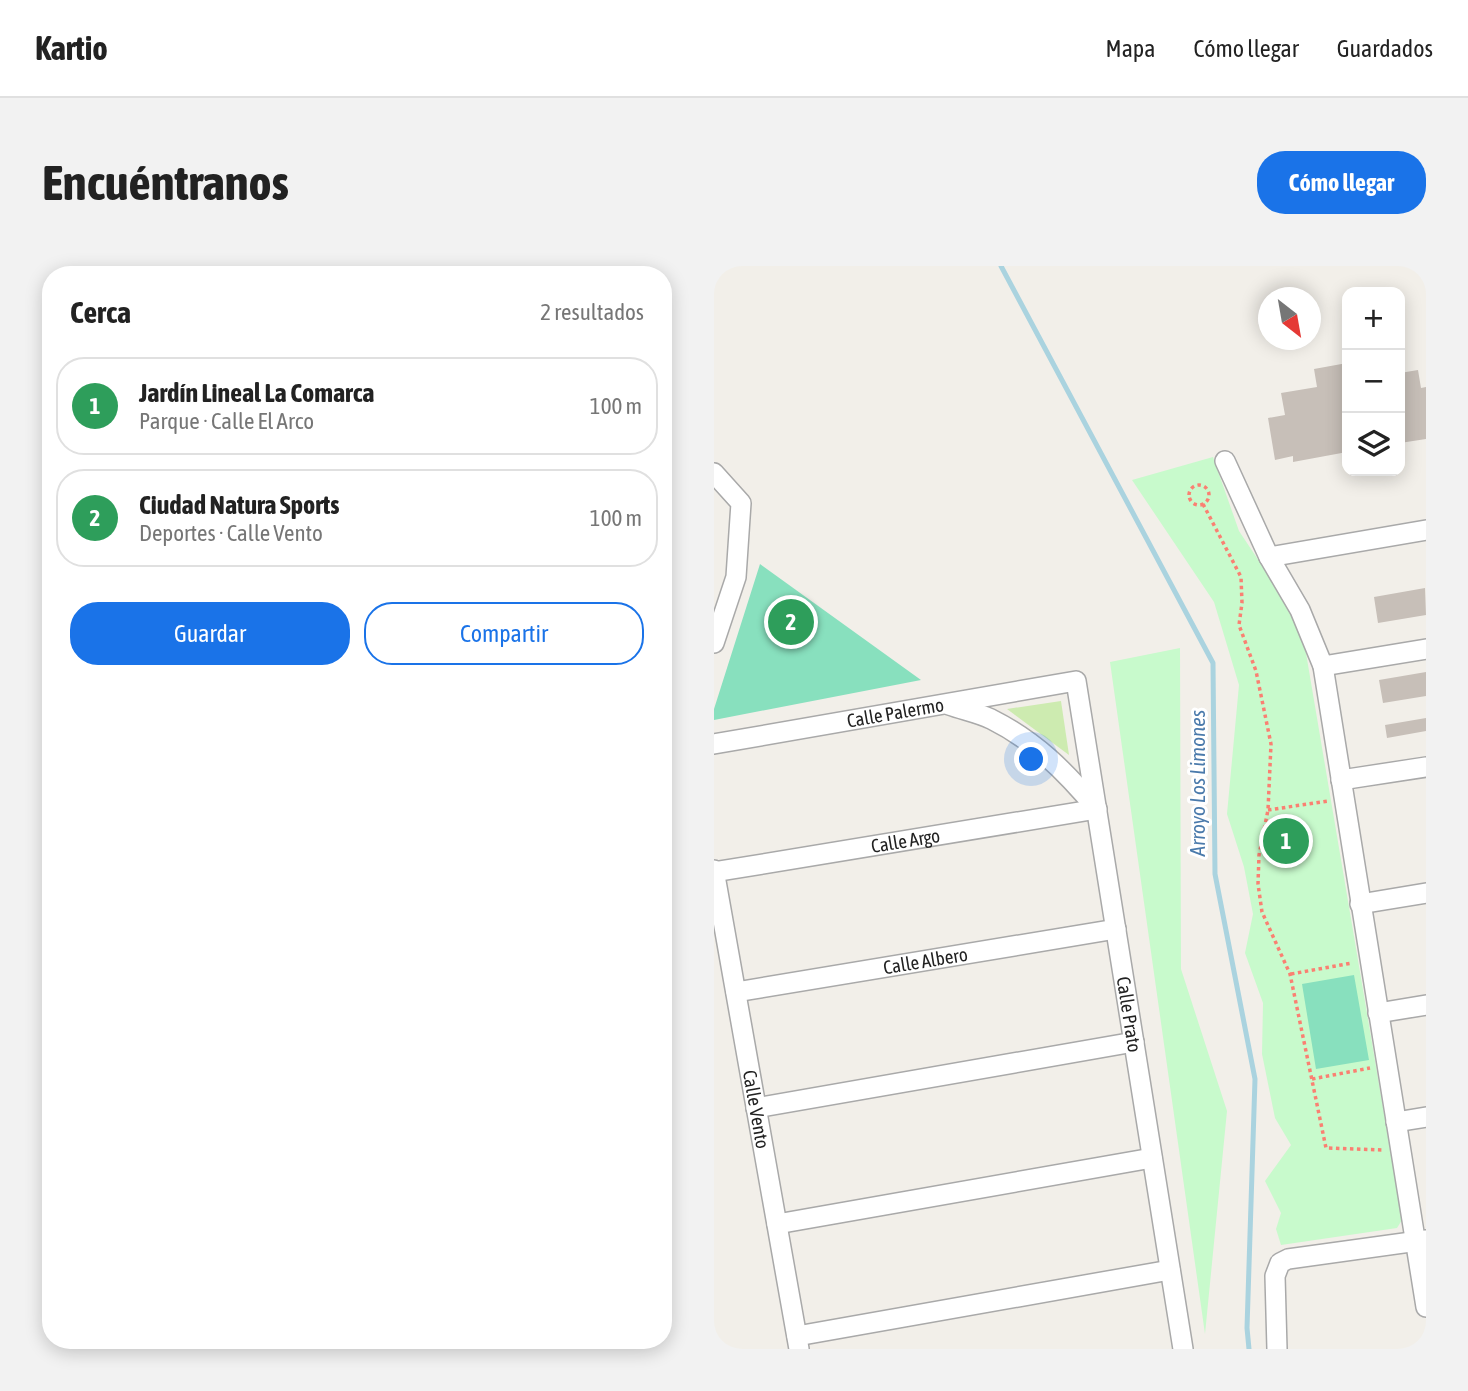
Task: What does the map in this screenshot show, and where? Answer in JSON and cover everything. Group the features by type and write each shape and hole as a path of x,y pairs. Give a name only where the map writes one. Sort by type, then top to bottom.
{"street":[{"path":"1225,461 1269,557 1300,610 1323,666 1395,1122 1421,1241 1426,1307"},
{"path":"714,473 741,503 736,577 714,643"},
{"path":"1269,557 1426,530"},
{"path":"1323,666 1426,649"},
{"name":"Calle Palermo","path":"714,744 1076,681"},
{"name":"Calle Prato","path":"1076,681 1183,1349"},
{"path":"944,704 989,719 1029,741 1066,772 1097,809"},
{"path":"1341,780 1426,767"},
{"name":"Calle Argo","path":"714,871 1097,809"},
{"name":"Calle Vento","path":"714,871 798,1343"},
{"path":"1360,904 1426,893"},
{"name":"Calle Albero","path":"736,992 1116,929"},
{"path":"1378,1013 1426,1005"},
{"path":"756,1108 1134,1042"},
{"path":"1395,1122 1426,1117"},
{"path":"777,1224 1152,1158"},
{"path":"1277,1349 1275,1276 1280,1263 1288,1259 1421,1241"},
{"path":"798,1343 1170,1270"}],"path":[{"path":"1195,485 1202,485 1209,491 1208,500 1203,504 1197,505 1189,499 1190,489 1195,485"},
{"path":"1203,504 1241,577 1239,625 1256,671 1270,744 1268,810 1259,855 1262,912 1290,974 1326,1148 1393,1150"},
{"path":"1268,810 1334,800"},
{"path":"1290,974 1361,961"},
{"path":"1311,1079 1379,1066"}],"green space":[{"path":"1213,457 1239,531 1291,609 1306,653 1402,1220 1397,1228 1281,1245 1276,1229 1281,1213 1265,1181 1291,1145 1275,1118 1262,1054 1263,1003 1245,953 1253,914 1244,867 1227,814 1239,685 1214,602 1132,480"},
{"path":"760,564 921,680 714,720 714,709"},
{"path":"1180,648 1181,969 1227,1111 1205,1334 1110,662"},
{"path":"1061,701 1069,755 1007,709"},
{"path":"1354,975 1369,1060 1316,1069 1302,984"}],"building":[{"path":"1342,364 1342,453 1293,462 1293,456 1275,460 1268,418 1285,415 1281,393 1317,387 1314,369"},
{"path":"1418,370 1421,388 1426,387 1426,439 1405,442 1405,413 1405,372"},
{"path":"1425,588 1426,615 1378,623 1374,597"},
{"path":"1426,672 1426,696 1383,703 1379,680"},
{"path":"1426,718 1426,731 1387,738 1385,725"}],"waterway":[{"name":"Arroyo Los Limones","path":"1001,266 1213,663 1215,874 1255,1079 1247,1328 1249,1349"}],"place":[{"name":"Ciudad Natura Sports","path":"791,622"},
{"name":"Jardín Lineal La Comarca","path":"1286,841"}]}
